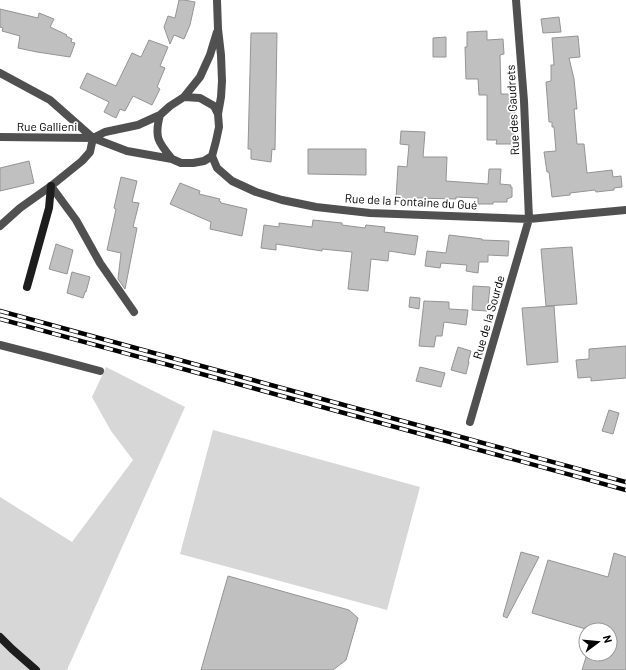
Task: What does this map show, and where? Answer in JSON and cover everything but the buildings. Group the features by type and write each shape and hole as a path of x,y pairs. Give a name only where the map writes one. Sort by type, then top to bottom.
{"main road":[{"path":"27,287 49,208 51,186"},
{"path":"0,637 36,670"}],"street":[{"path":"217,0 222,81 218,114 219,127 216,141 212,156 204,161 193,163 181,162 172,159 161,146 157,127 160,114 184,98 200,77 210,55 218,29"},
{"name":"Rue des Gaudrets","path":"516,0 524,101 529,219"},
{"path":"0,73 50,100 93,138 90,152 82,161 20,208 0,226"},
{"path":"184,98 200,98 214,106 218,114"},
{"name":"Rue Gallieni","path":"93,138 105,132 138,125 160,114"},
{"name":"Rue Gallieni","path":"0,137 93,138 127,152 172,159"},
{"name":"Rue de la Fontaine du Gué","path":"212,156 217,168 232,181 262,194 316,207 370,213 529,219 626,210"},
{"path":"51,186 76,220 100,263 134,312"},
{"name":"Rue de la Sourde","path":"470,422 529,219"},
{"path":"0,345 100,371"}],"shaded area":[{"path":"106,367 185,407 67,670 0,670 0,497 72,542 133,460 111,431 92,397"},
{"path":"213,430 420,487 387,610 180,554"}],"railway":[{"path":"0,311 626,482"},
{"path":"0,319 626,490"}]}
